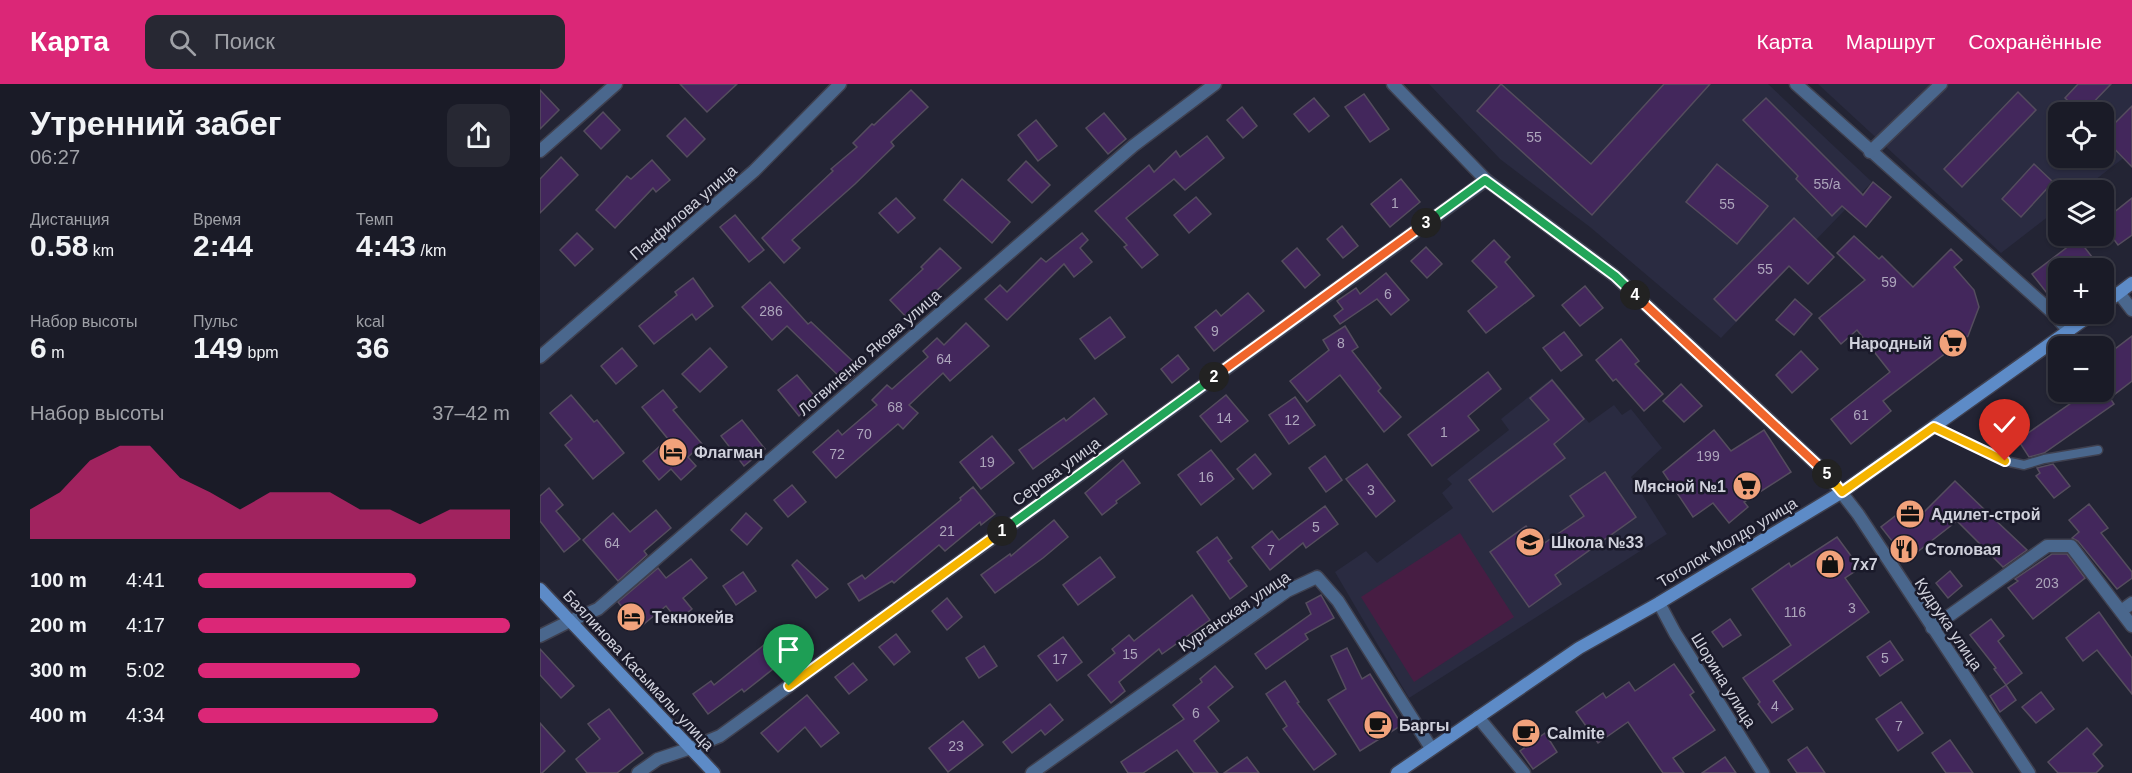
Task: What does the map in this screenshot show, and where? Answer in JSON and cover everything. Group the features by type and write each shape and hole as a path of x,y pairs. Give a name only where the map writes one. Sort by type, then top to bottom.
{"main road":[{"path":"2114,297 2132,284"},
{"name":"Тоголок Молдо улица","path":"1397,773 1579,648 1659,603 1842,492 2078,324"},
{"name":"Баялинова Касымалы улица","path":"540,589 714,773"}],"street":[{"path":"540,151 616,84"},
{"name":"Панфилова улица","path":"540,357 754,171 840,84"},
{"name":"Логвиненко Якова улица","path":"540,636 598,609 1132,146 1215,84"},
{"path":"1796,84 2052,312 2069,331"},
{"path":"1870,152 1941,84"},
{"name":"Кудрука улица","path":"1394,85 1485,180 1615,276 1827,474 1842,492 2029,773"},
{"name":"Серова улица","path":"638,773 658,759 720,736 1485,180"},
{"path":"2119,293 2132,310"},
{"path":"1932,628 2047,546 2071,546 2132,626"},
{"name":"Курганская улица","path":"1032,773 1287,591 1317,577 1338,601 1431,748"},
{"name":"Шорина улица","path":"1659,603 1675,633 1763,773"},
{"path":"2121,611 2132,603"},
{"path":"1478,717 1524,773"}],"lane":[{"path":"1934,427 2005,461 2024,465 2044,459 2098,450"}],"shaded area":[{"path":"1429,84 1768,84 1872,182 1721,338 1590,227 1500,159"},
{"path":"1818,84 2132,84 2132,155 2130,153 2114,165 2114,102 2048,102 2048,168 2111,168 2095,180 2048,180 2048,217 2001,253"},
{"name":"Школа №33","path":"1552,378 1589,423 1614,405 1622,415 1631,409 1662,448 1631,477 1667,534 1409,698 1335,572 1366,551 1377,563 1453,508 1442,493 1452,484 1447,479 1509,430 1501,419"},
{"path":"1460,533 1514,617 1414,682 1361,597"}],"building":[{"path":"680,84 737,84 707,112"},
{"path":"1501,84 1591,164 1664,84 1710,84 1592,215 1477,111"},
{"path":"2078,84 2111,84 2094,102 2069,102 2065,98"},
{"path":"540,90 559,110 540,129"},
{"path":"911,90 928,107 891,142 894,146 792,240 800,248 784,263 762,238 833,171 831,169 857,147 853,143 872,124 874,125"},
{"path":"2018,92 2036,110 1962,187 1944,169"},
{"path":"1364,94 1389,129 1370,142 1345,107"},
{"path":"1314,98 1329,116 1309,132 1294,114"},
{"path":"1766,98 1863,195 1873,182 1891,197 1866,227 1842,206 1832,216 1796,179 1798,176 1743,120"},
{"path":"2132,106 2132,167 2114,148 2114,124"},
{"path":"1242,107 1257,126 1243,138 1227,120"},
{"path":"603,112 620,130 601,149 584,131"},
{"path":"1104,113 1126,139 1108,154 1086,128"},
{"path":"685,118 705,139 687,157 667,136"},
{"path":"1036,120 1057,146 1038,161 1018,135"},
{"path":"1207,136 1224,158 1185,190 1174,179 1126,218 1158,255 1142,268 1124,247 1127,245 1095,211 1149,165 1154,172 1176,151 1180,157"},
{"path":"561,157 578,175 540,213 540,179"},
{"path":"652,160 670,180 656,192 653,188 615,228 596,210 627,176 631,179"},
{"path":"1026,161 1050,185 1032,203 1008,180"},
{"path":"1717,164 1768,206 1737,244 1686,202"},
{"path":"2034,164 2051,180 2048,180 2048,187 2021,217 2002,199"},
{"path":"962,179 1010,222 992,243 944,200"},
{"path":"1401,179 1420,202 1390,227 1371,204"},
{"path":"1196,197 1211,214 1189,233 1174,215"},
{"path":"896,198 915,218 898,233 879,213"},
{"path":"2132,198 2132,235 2118,245 2114,240 2114,212"},
{"path":"735,215 764,250 749,262 720,227"},
{"path":"1794,218 1834,257 1808,284 1789,266 1736,321 1714,299"},
{"path":"1342,226 1358,246 1343,258 1327,239"},
{"path":"577,233 593,249 575,266 560,250"},
{"path":"1082,233 1088,240 1080,248 1092,262 1074,277 1064,264 1007,320 985,299 1000,285 1007,292 1041,258 1046,262"},
{"path":"1854,236 1879,259 1882,256 1913,287 1951,249 1962,260 1954,267 1974,290 1979,307 1968,336 1883,401 1891,411 1851,444 1831,419 1890,372 1857,330 1841,344 1819,318 1865,280 1837,253"},
{"path":"1494,240 1510,257 1505,262 1534,296 1486,333 1468,311 1497,287 1472,261"},
{"path":"2069,246 2083,246 2093,258 2053,258"},
{"path":"1426,247 1442,264 1427,278 1411,261"},
{"path":"940,248 961,268 907,318 890,300 923,269 921,267"},
{"path":"1297,248 1320,275 1305,288 1282,261"},
{"path":"2048,262 2048,294 2032,274"},
{"path":"1386,273 1409,300 1391,315 1377,299 1340,324 1334,316 1343,309 1337,301 1356,288 1360,294"},
{"path":"693,278 713,306 696,320 692,314 654,344 639,326 677,295 675,292"},
{"path":"770,282 808,324 811,322 861,369 846,383 787,326 772,340 742,307"},
{"path":"1585,286 1603,308 1580,326 1562,305"},
{"path":"1248,293 1264,311 1214,351 1195,327 1216,310 1221,316"},
{"path":"1795,299 1812,314 1794,335 1776,320"},
{"path":"1110,317 1125,337 1095,359 1080,339"},
{"path":"966,323 989,346 950,381 943,373 909,405 918,413 903,429 898,424 836,478 813,452 838,430 842,435 877,405 872,400 887,385 892,389 928,357 923,351 937,338 944,345"},
{"path":"1345,326 1358,347 1352,351 1381,388 1378,391 1401,417 1384,432 1340,375 1307,402 1290,381 1329,350 1323,340"},
{"path":"1564,332 1582,355 1561,371 1543,348"},
{"path":"2132,336 2132,381 2114,395 2114,350"},
{"path":"1621,339 1639,361 1635,364 1663,394 1644,411 1616,379 1613,381 1596,360"},
{"path":"622,348 637,366 616,384 601,366"},
{"path":"710,348 727,367 700,392 682,374"},
{"path":"1801,351 1818,369 1792,393 1776,375"},
{"path":"1178,355 1189,369 1172,383 1161,369"},
{"path":"1488,372 1501,389 1468,416 1479,430 1432,466 1408,435"},
{"path":"797,375 818,400 799,416 778,390"},
{"path":"1552,380 1584,419 1554,444 1565,458 1493,512 1469,480 1549,420 1530,398"},
{"path":"1681,384 1702,406 1684,422 1663,401"},
{"path":"663,390 677,407 673,410 702,444 688,457 696,466 681,480 671,469 659,480 643,461 668,439 642,407"},
{"path":"571,395 594,422 597,420 624,453 593,479 565,445 572,439 550,413"},
{"path":"1226,395 1248,421 1221,442 1200,416"},
{"path":"1295,397 1315,425 1289,444 1269,415"},
{"path":"1094,398 1107,414 1033,469 1019,450 1064,418 1066,421"},
{"path":"2073,402 2113,402 2114,404 2044,453 2029,457 2018,440"},
{"path":"742,420 765,449 744,466 721,436"},
{"path":"1714,430 1731,451 1764,430 1791,472 1744,502 1748,507 1729,523 1713,503 1693,517 1663,472"},
{"path":"992,436 1014,463 981,489 960,462"},
{"path":"1211,450 1234,479 1201,505 1178,475"},
{"path":"1255,454 1271,474 1253,489 1237,469"},
{"path":"1325,456 1342,480 1326,492 1309,468"},
{"path":"1123,460 1140,483 1102,515 1085,493"},
{"path":"1367,464 1395,501 1376,517 1346,479"},
{"path":"2053,464 2070,486 2054,498 2036,476 2040,473 2037,468"},
{"path":"1605,472 1636,517 1555,575 1561,584 1529,607 1490,552 1526,526 1540,546 1584,516 1570,496"},
{"path":"1955,481 2027,550 2003,567 1957,521 1907,560 1881,527 1912,503 1921,515"},
{"path":"792,485 806,502 788,517 774,500"},
{"path":"973,487 995,514 981,525 980,522 945,551 939,545 894,583 892,581 859,601 848,584 862,575 865,579 961,500 960,498"},
{"path":"549,488 563,505 556,511 580,539 564,552 540,521 540,496"},
{"path":"2089,504 2108,528 2101,533 2132,572 2132,578 2117,589 2078,541 2072,538 2079,532 2069,520"},
{"path":"1325,506 1338,524 1306,548 1303,543 1270,570 1252,547 1272,531 1279,540"},
{"path":"656,510 671,528 644,551 647,555 618,581 583,540 613,513 630,532"},
{"path":"746,513 762,528 747,545 731,530"},
{"path":"1054,520 1068,537 995,593 981,575 1010,554 1011,556"},
{"path":"1217,537 1232,558 1228,561 1247,586 1230,599 1197,552"},
{"path":"1837,537 1860,568 1845,578 1869,612 1773,681 1793,709 1772,723 1743,678 1791,645 1752,589 1789,563 1791,567"},
{"path":"2052,554 2067,554 2085,578 2033,619 2008,588 2018,581 2015,579"},
{"path":"1100,557 1115,577 1078,605 1063,585"},
{"path":"691,559 707,578 683,598 692,609 678,621 666,606 639,628 618,602 658,568 666,578"},
{"path":"797,560 828,589 816,598 792,565"},
{"path":"1950,571 1962,586 1948,598 1936,583"},
{"path":"743,572 756,591 736,605 723,586"},
{"path":"1192,595 1210,620 1162,654 1159,649 1119,682 1125,691 1111,703 1088,675 1115,653 1112,649 1129,635 1134,641"},
{"path":"1321,595 1334,618 1305,634 1308,639 1266,669 1255,654 1311,614 1306,603"},
{"path":"947,598 962,617 947,630 932,611"},
{"path":"2099,612 2132,658 2132,694 2097,650 2083,661 2066,638"},
{"path":"1730,619 1741,635 1723,647 1712,632"},
{"path":"1991,619 2004,636 1998,641 2022,673 2006,685 1994,669 1996,668 1970,635"},
{"path":"789,625 806,646 744,692 742,689 708,714 693,694 711,681 714,685"},
{"path":"896,634 910,652 894,665 879,647"},
{"path":"1063,637 1082,662 1057,681 1038,656"},
{"path":"1890,641 1903,660 1880,676 1867,657"},
{"path":"984,646 997,666 979,678 966,658"},
{"path":"1347,648 1362,679 1370,674 1402,725 1360,751 1328,700 1346,689 1331,656"},
{"path":"540,649 574,686 561,698 540,675"},
{"path":"853,663 867,680 849,694 835,677"},
{"path":"1674,664 1694,692 1690,695 1715,730 1673,758 1684,773 1663,773 1628,722 1598,743 1576,712 1603,693 1606,698 1629,682 1635,691"},
{"path":"1215,666 1233,687 1208,707 1219,721 1194,741 1218,773 1194,773 1177,750 1143,773 1128,773 1121,762 1184,719 1173,705 1202,682 1200,679"},
{"path":"1285,681 1299,702 1297,703 1336,754 1314,770 1283,729 1287,726 1266,694"},
{"path":"2006,685 2016,700 2000,712 1990,696"},
{"path":"2041,692 2054,709 2036,723 2022,707"},
{"path":"807,695 839,733 821,747 805,727 778,752 761,733"},
{"path":"1901,702 1923,733 1898,751 1876,719"},
{"path":"1050,704 1063,720 1045,735 1041,730 1012,753 1003,742"},
{"path":"609,709 643,753 617,773 587,773 576,759 600,739 588,724"},
{"path":"963,721 983,745 948,772 929,748"},
{"path":"540,723 565,751 542,773 540,773"},
{"path":"2087,728 2102,745 2093,754 2103,766 2096,773 2058,773 2048,762"},
{"path":"1545,733 1557,752 1533,769 1520,751"},
{"path":"1950,740 1973,773 1946,773 1932,753"},
{"path":"1807,747 1825,773 1797,773 1788,760"},
{"path":"1247,757 1259,773 1224,773"},
{"path":"1725,757 1736,773 1702,773"}],"place":[{"name":"Народный","path":"1953,343"},
{"name":"Флагман","path":"673,452"},
{"name":"Мясной №1","path":"1747,486"},
{"name":"Адилет-строй","path":"1910,514"},
{"name":"Школа №33","path":"1530,542"},
{"name":"Столовая","path":"1904,549"},
{"name":"7x7","path":"1830,564"},
{"name":"Текнокейв","path":"631,617"},
{"name":"Баргы","path":"1378,725"},
{"name":"Calmite","path":"1526,733"}],"route":[{"path":"789,686 1485,180 1615,276 1827,474 1842,492 1934,427 2005,461"}]}
